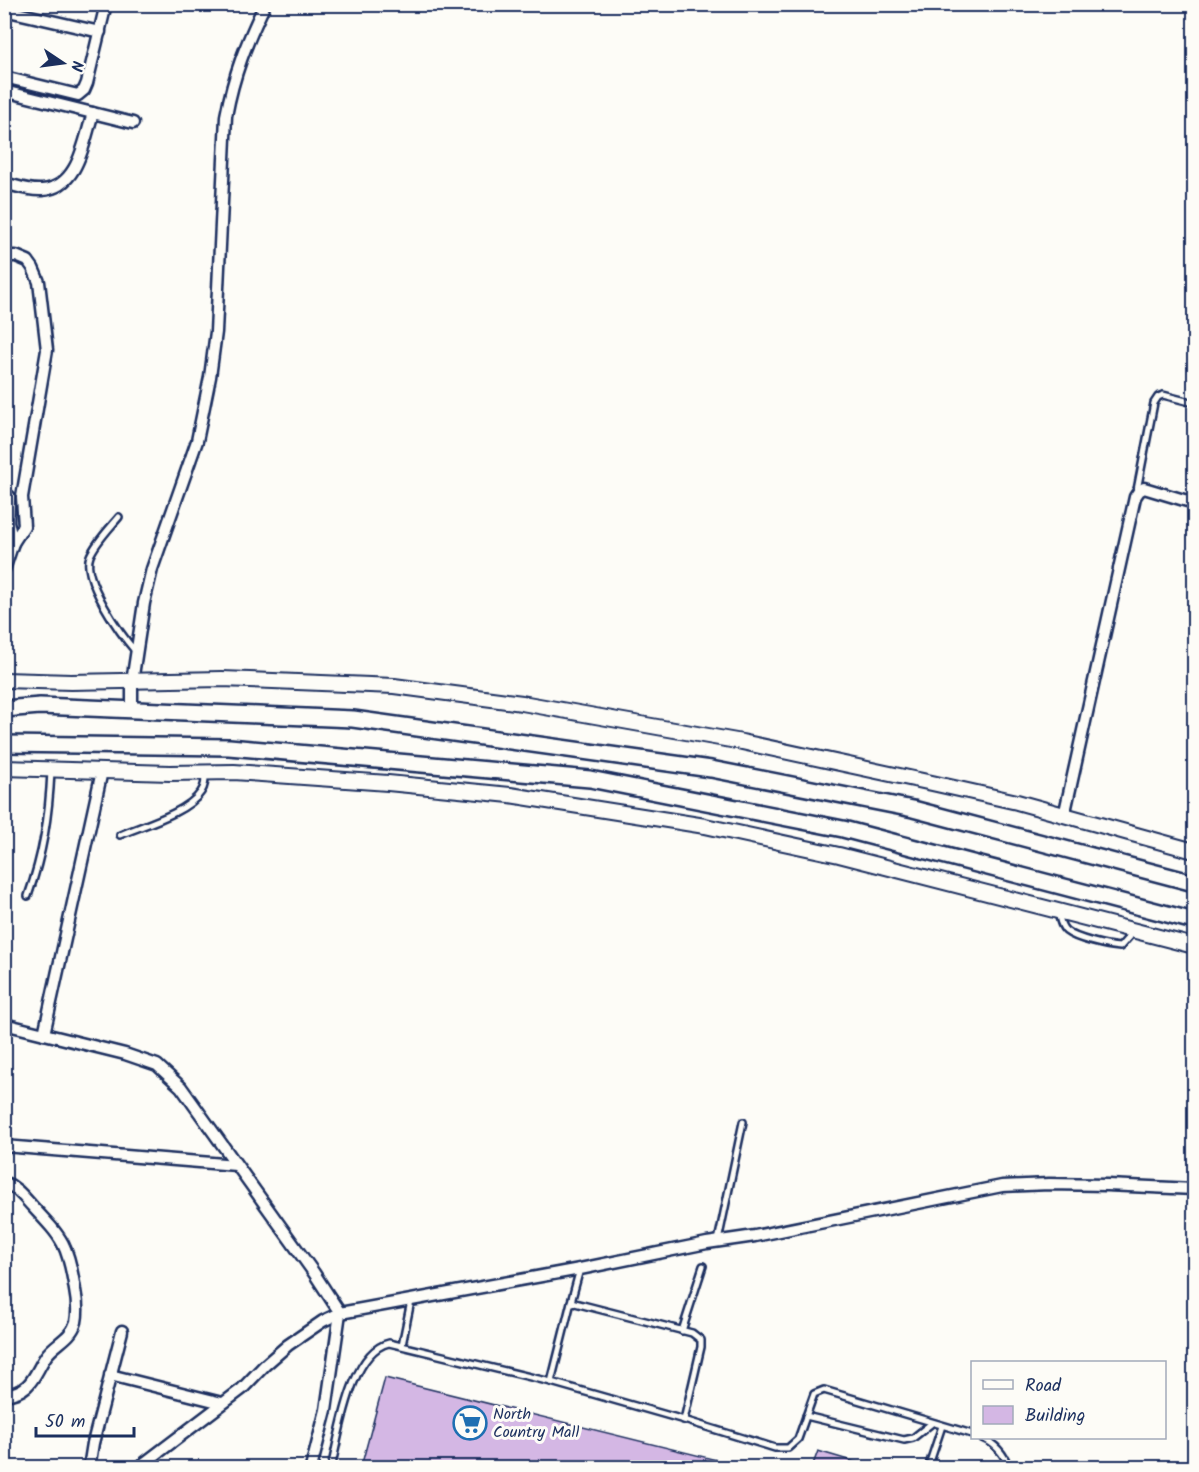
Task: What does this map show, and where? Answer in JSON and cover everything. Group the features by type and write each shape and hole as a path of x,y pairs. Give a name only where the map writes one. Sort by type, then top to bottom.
{"main road":[{"path":"4,709 40,706 353,719 711,769 913,809 1194,883"},
{"path":"4,744 229,747 590,779 843,829 1194,921"}],"street":[{"path":"4,77 78,95 87,83 106,4"},
{"path":"132,710 132,682 144,603 152,569 202,420 216,332 226,116 237,66 265,4"},
{"path":"4,10 22,9 100,32"},
{"path":"4,91 134,123"},
{"path":"4,183 45,190 64,181 74,171 93,113"},
{"path":"4,256 16,256 28,261 33,268 39,282 46,341 46,360 22,496 24,526 13,543 4,570"},
{"path":"1064,816 1137,493 1141,489 1148,488 1194,503"},
{"path":"13,543 8,522 7,496 22,496"},
{"path":"4,680 132,682 222,679 394,686 522,704 742,742 1017,802 1194,852"},
{"path":"4,768 234,772 310,776 510,795 705,826 839,855 1194,946"},
{"path":"44,1034 102,771"},
{"path":"4,1024 125,1054 157,1065 181,1087 314,1273 340,1313 326,1410 311,1467"},
{"path":"4,1146 237,1165"},
{"path":"4,1182 17,1189 64,1243 71,1261 77,1304 76,1320 72,1330 65,1340 48,1354 33,1381 21,1390 4,1395"},
{"path":"138,1467 242,1389 288,1345 323,1321 340,1313 718,1241 755,1236 1002,1186 1107,1185 1194,1190"},
{"path":"89,1467 122,1331"},
{"path":"110,1375 222,1403"}],"lane":[{"path":"1137,493 1154,403 1158,397 1163,395 1194,403"},
{"path":"119,517 91,554 89,569 110,617 138,654"},
{"path":"28,896 38,868 47,826 51,769"},
{"path":"120,835 185,807 200,794 205,785 205,772"},
{"path":"1058,910 1062,926 1067,932 1111,946 1120,947 1134,931"},
{"path":"718,1241 743,1122"},
{"path":"682,1331 703,1266"},
{"path":"550,1383 580,1269"},
{"path":"402,1345 411,1301"},
{"path":"572,1302 696,1335 701,1343 684,1420"},
{"path":"331,1467 350,1394 365,1360 375,1349 386,1343 402,1345 550,1383 782,1449 788,1448 798,1439 814,1394 824,1390 971,1434"},
{"path":"806,1416 904,1440 913,1438 932,1423"},
{"path":"928,1467 942,1426"},
{"path":"986,1439 1001,1450 1009,1467"}],"building":[{"name":"North Country Mall","path":"385,1378 733,1464 733,1467 361,1467"},
{"path":"818,1451 865,1465 864,1467 812,1467"}],"place":[{"name":"North Country Mall","path":"470,1423"}]}
